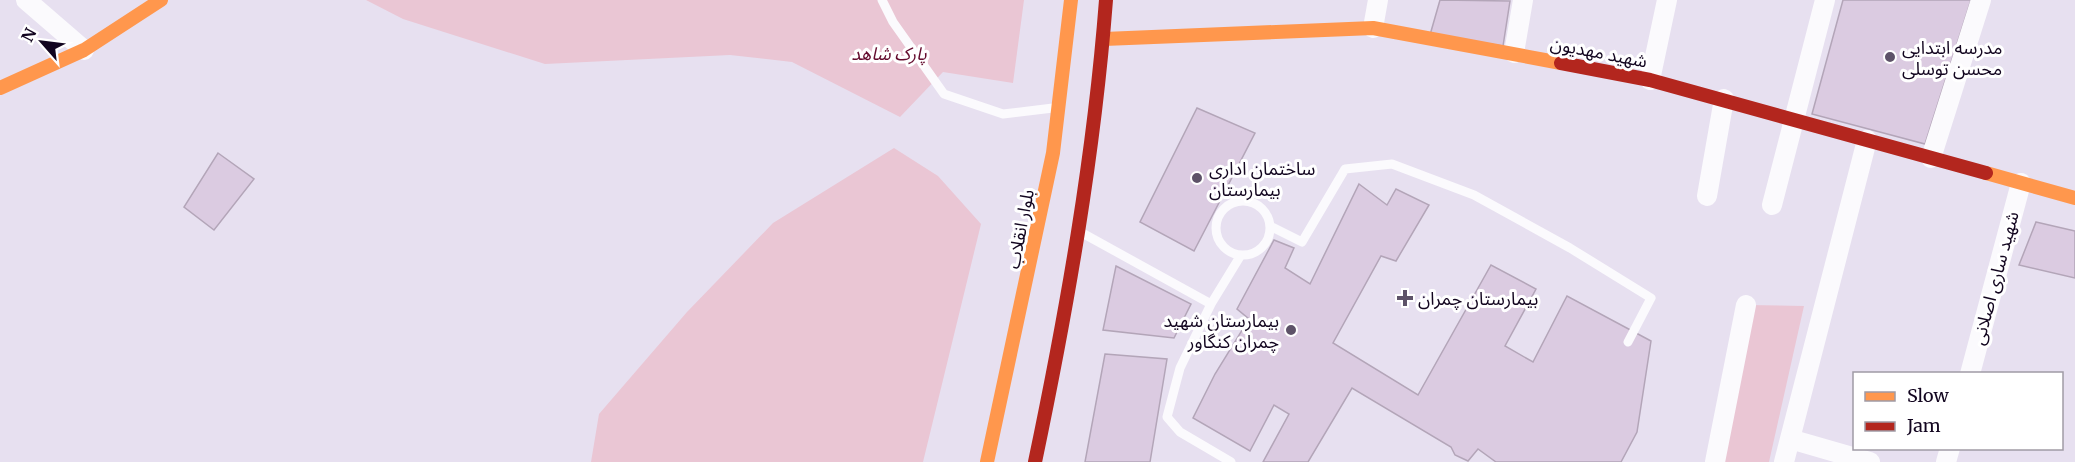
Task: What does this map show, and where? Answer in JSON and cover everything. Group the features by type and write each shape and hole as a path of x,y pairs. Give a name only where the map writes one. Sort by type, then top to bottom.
{"street":[{"path":"26,0 84,50"},
{"path":"0,88 84,50 161,0"},
{"name":"بلوار انقلاب","path":"987,462 1023,304 1053,153 1071,0"},
{"path":"1035,462 1066,314 1091,162 1106,0"},
{"path":"1373,28 1378,0"},
{"path":"1514,53 1523,0"},
{"path":"1650,80 1667,0"},
{"path":"1772,205 1826,0"},
{"path":"1931,158 1981,0"},
{"name":"شهید مهدیون","path":"1104,39 1253,31 1373,28 1650,80 2075,198"},
{"path":"1707,196 1724,99"},
{"path":"1784,462 1867,140"},
{"name":"شهید ساری اصلانی","path":"1971,372 2021,183"},
{"path":"1715,462 1746,305"},
{"path":"1790,440 1870,462"}],"lane":[{"path":"882,0 893,22 944,94 1003,114 1059,107"},
{"path":"1270,226 1302,243 1345,169 1392,164 1417,172 1474,195 1570,248 1651,298 1628,342"},
{"path":"1238,202 1256,204 1268,218 1270,226 1265,244 1250,254 1241,255 1233,253 1220,242 1216,226 1223,210 1238,202"},
{"path":"1079,231 1211,304"},
{"path":"1230,462 1180,432 1167,417 1180,368 1211,304 1241,255"}],"green space":[{"name":"پارک شاهد","path":"366,0 1024,0 1013,83 943,72 900,117 792,62 730,55 545,64 403,19"},
{"path":"894,148 938,176 981,224 923,462 591,462 599,414 687,312 773,223"},
{"path":"1746,305 1804,306 1769,462 1718,462"}],"building":[{"path":"1440,0 1510,1 1503,46 1430,35"},
{"name":"مدرسه ابتدایی محسن توسلی","path":"1843,0 1971,0 1925,144 1812,114"},
{"name":"ساختمان اداری بیمارستان","path":"1197,108 1255,133 1194,251 1140,222"},
{"path":"218,153 254,179 214,230 184,207"},
{"name":"بیمارستان شهید چمران کنگاور","path":"1359,184 1387,205 1396,189 1429,205 1396,261 1381,256 1333,343 1418,395 1491,265 1536,289 1505,346 1533,362 1567,296 1651,341 1637,432 1621,462 1496,462 1478,449 1468,461 1455,455 1451,447 1352,388 1308,462 1263,462 1289,414 1274,405 1250,451 1193,418 1215,374 1249,319 1237,309 1274,240 1294,248 1285,268 1310,284"},
{"path":"2036,222 2075,231 2075,278 2019,265"},
{"path":"1116,266 1191,304 1174,338 1103,330"},
{"path":"1105,354 1167,359 1150,462 1085,462"}],"traffic: slow":[{"path":"0,88 84,50 161,0"},
{"path":"987,462 1053,153 1071,0"},
{"path":"1104,39 1373,28 1561,63"},
{"path":"1986,173 2075,198"}],"traffic: jam":[{"path":"1035,462 1058,347 1087,174 1106,0"},
{"path":"1561,63 1650,80 1986,173"}],"place":[{"name":"مدرسه ابتدایی محسن توسلی","path":"1890,57"},
{"name":"ساختمان اداری بیمارستان","path":"1197,178"},
{"name":"بیمارستان چمران","path":"1405,298"},
{"name":"بیمارستان شهید چمران کنگاور","path":"1291,330"}]}
